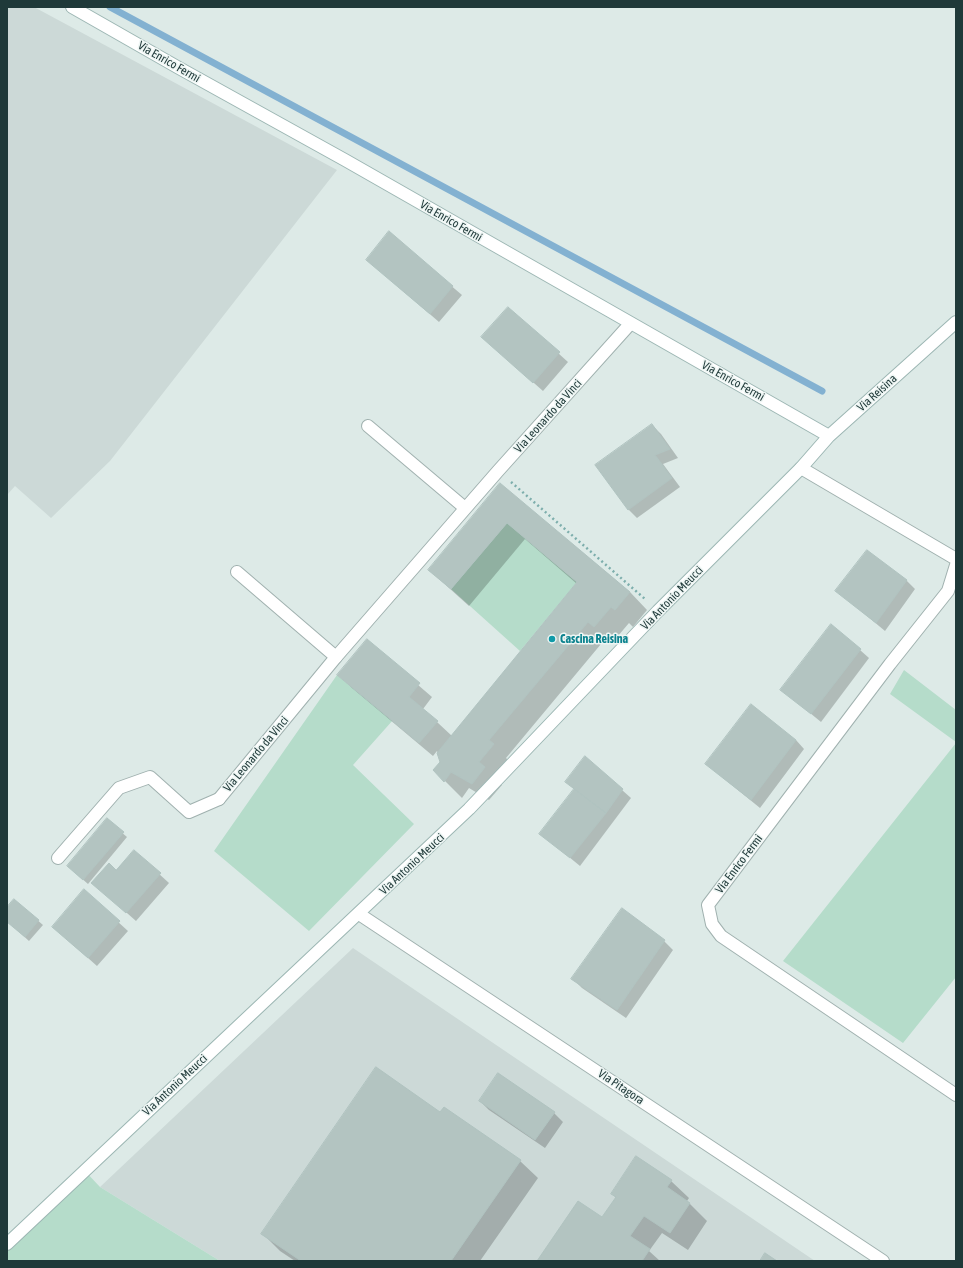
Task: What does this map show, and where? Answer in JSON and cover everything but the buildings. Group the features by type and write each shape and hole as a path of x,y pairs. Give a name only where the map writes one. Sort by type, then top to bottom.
{"street":[{"name":"Via Enrico Fermi","path":"72,7 345,160 630,324 829,436"},
{"name":"Via Reisina","path":"801,468 829,436 956,322"},
{"name":"Via Leonardo da Vinci","path":"58,858 120,788 150,777 189,812 219,799 336,657 465,508 630,324"},
{"path":"368,426 465,508"},
{"path":"801,468 956,559"},
{"name":"Via Antonio Meucci","path":"7,1244 84,1170 360,914 469,810 658,611 801,468"},
{"name":"Via Enrico Fermi","path":"956,565 948,591 890,664 708,905 712,924 721,936 956,1095"},
{"path":"237,572 336,657"},
{"name":"Via Pitagora","path":"360,914 883,1261"}],"path":[{"path":"498,471 658,611"}],"shaded area":[{"path":"7,7 34,7 337,170 110,461 51,518 15,486 7,495"},
{"path":"353,948 815,1261 220,1261 100,1187"}],"green space":[{"path":"507,523 577,582 520,651 451,589"},
{"path":"904,670 956,710 956,742 890,694"},
{"path":"337,675 393,720 353,765 414,824 309,931 214,851"},
{"path":"956,743 956,977 903,1043 783,961"},
{"path":"84,1170 100,1187 220,1261 7,1261 7,1244"}],"waterway":[{"path":"110,7 822,391"}],"place":[{"name":"Cascina Reisina","path":"552,639"}]}
